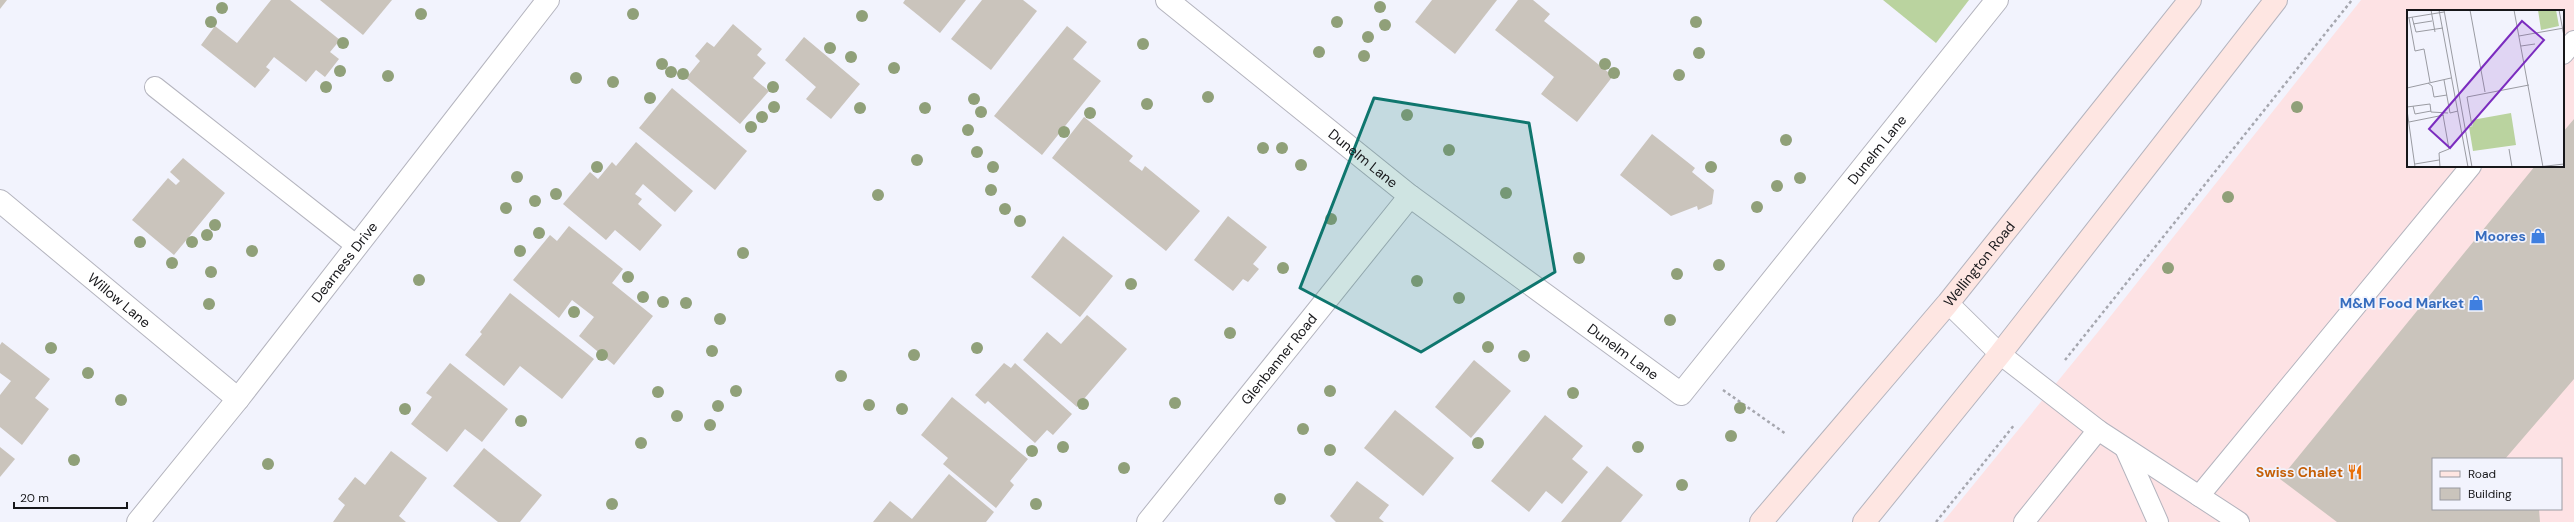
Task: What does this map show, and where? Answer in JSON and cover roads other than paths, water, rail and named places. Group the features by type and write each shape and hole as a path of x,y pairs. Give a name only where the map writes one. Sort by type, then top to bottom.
{"main road":[{"name":"Wellington Road","path":"1761,522 1948,303 2190,0"},
{"path":"1864,522 2000,354 2276,0"}],"street":[{"name":"Dearness Drive","path":"138,522 238,399 548,0"},
{"name":"Dunelm Lane","path":"1167,0 1410,196 1681,394 1997,0"},
{"name":"Glenbanner Road","path":"1148,522 1410,196"},
{"name":"Willow Lane","path":"0,201 238,399"}],"lane":[{"path":"2564,53 2574,41"},
{"path":"155,87 357,246"},
{"path":"2199,496 2470,167"},
{"path":"1948,303 2000,354 2098,430 2239,522"},
{"path":"2024,522 2098,430"},
{"path":"2125,448 2158,522"}],"place":[{"name":"Moores","path":"2538,236"},
{"name":"M&M Food Market","path":"2476,303"},
{"name":"Swiss Chalet","path":"2355,472"}]}
